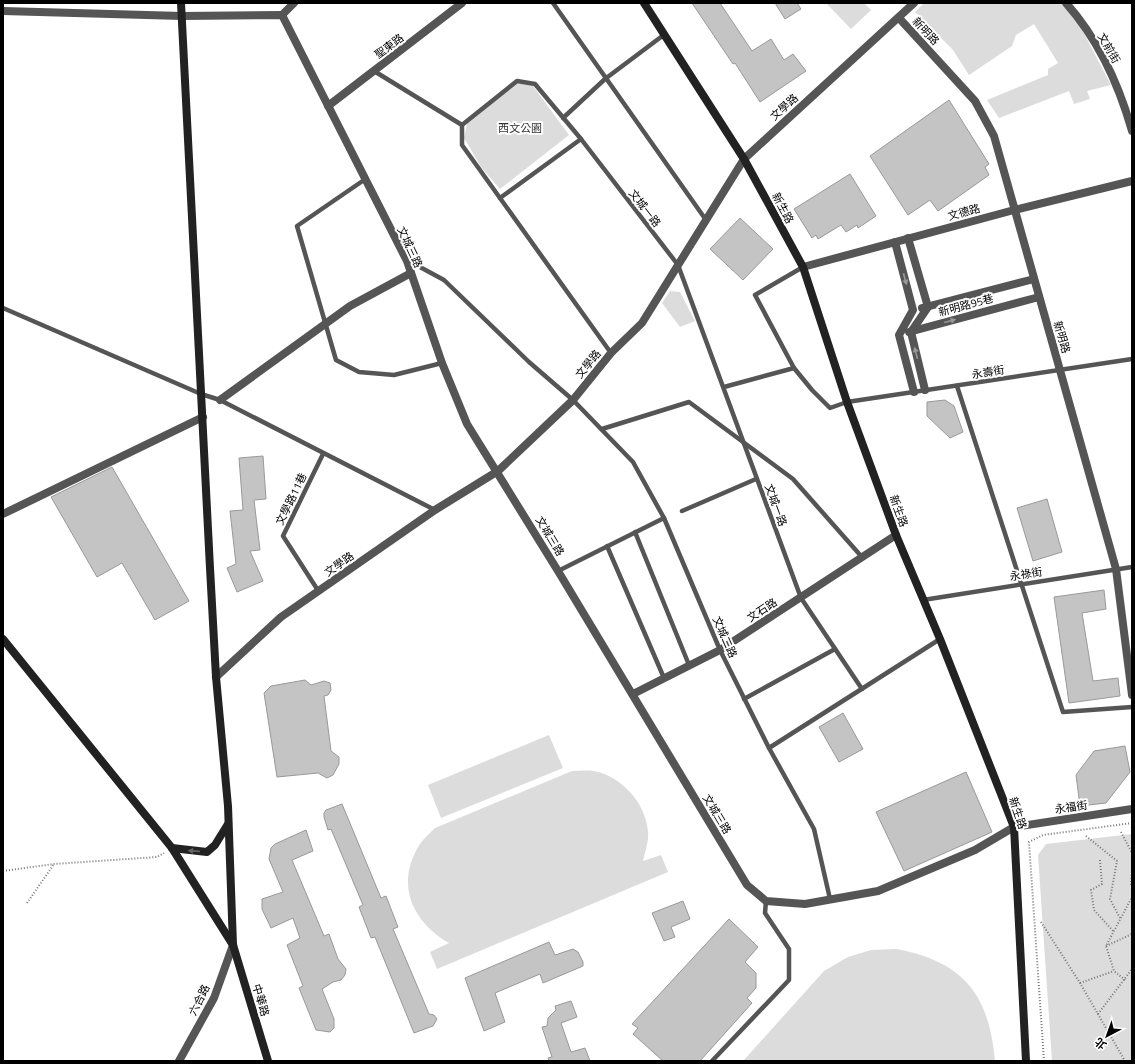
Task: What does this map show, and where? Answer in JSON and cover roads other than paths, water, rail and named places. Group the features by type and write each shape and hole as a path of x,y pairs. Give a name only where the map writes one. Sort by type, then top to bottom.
{"main road":[{"path":"180,3 182,16 216,677 229,823 233,945"},
{"name":"新生路","path":"644,3 744,159 803,267 848,402 896,535 940,639 1014,827 1026,1061"},
{"path":"3,639 172,848 233,945"},
{"path":"172,848 207,852 215,845 229,823"},
{"name":"中華路","path":"233,945 268,1061"}],"street":[{"path":"3,12 182,16 282,15 294,3"},
{"name":"聖東路","path":"328,106 462,3"},
{"name":"文學路","path":"216,677 281,617 435,510 498,472 573,400 611,353 642,323 744,159 914,3"},
{"name":"文前街","path":"1066,3 1081,21 1109,69 1132,131"},
{"name":"文城三路","path":"282,15 364,180 405,258 442,363 467,424 498,472 633,694 747,886 766,901"},
{"name":"新明路","path":"899,18 975,101 994,136 1116,569 1132,695"},
{"name":"文德路","path":"803,267 1014,210 1132,181"},
{"path":"908,238 928,307"},
{"path":"895,242 913,310 899,335 914,392"},
{"path":"220,400 350,306 410,273"},
{"path":"913,310 1034,279"},
{"name":"新明路95巷","path":"899,335 1039,296"},
{"path":"926,390 911,332 928,307"},
{"path":"3,514 203,417"},
{"name":"文石路","path":"633,694 720,650 801,598 861,556 896,535"},
{"name":"永福街","path":"1014,827 1132,809"},
{"path":"766,901 805,904 878,890 975,850 1014,827"},
{"name":"六合路","path":"179,1061 214,998 233,945"}],"lane":[{"path":"552,3 706,220"},
{"path":"563,118 606,79 665,34"},
{"path":"374,71 462,125 462,145 611,353"},
{"name":"文城一路","path":"462,125 517,81 535,84 581,139 678,265 724,386 756,479 801,598 862,689"},
{"path":"500,198 581,139"},
{"path":"364,180 297,226 336,360 358,372 394,375 442,363"},
{"name":"文城二路","path":"405,258 444,280 529,362 573,400 633,462 664,518 720,650 744,699 769,748 814,829 830,899"},
{"path":"724,386 794,368 755,295 803,267"},
{"path":"3,308 201,394 220,400 435,510"},
{"name":"永壽街","path":"794,368 812,390 830,408 848,402 1132,359"},
{"path":"957,386 1020,584 1063,712 1132,707"},
{"path":"602,429 689,402 792,479 861,556"},
{"name":"文學路11巷","path":"319,592 283,536 323,454"},
{"path":"682,511 756,479"},
{"path":"558,571 664,518"},
{"path":"635,532 689,665"},
{"path":"607,546 664,678"},
{"name":"永祿街","path":"923,600 1132,567"},
{"path":"769,748 940,639"},
{"path":"744,699 835,649"},
{"path":"712,1061 789,980 788,949 765,913 766,901"}],"park label":[{"name":"西文公園","path":"520,128"}]}
